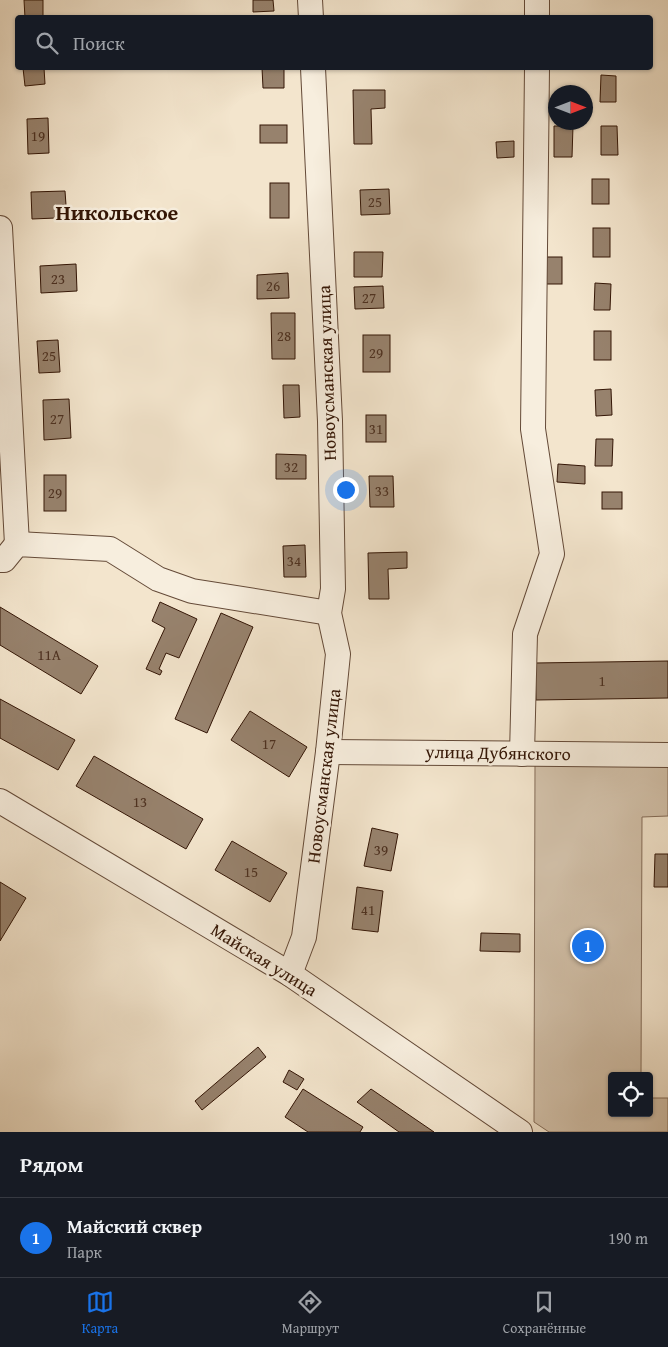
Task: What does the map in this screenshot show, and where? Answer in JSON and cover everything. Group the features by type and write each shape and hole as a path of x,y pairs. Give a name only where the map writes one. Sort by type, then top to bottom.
{"street":[{"path":"310,0 311,15"},
{"path":"537,0 537,15"},
{"name":"Новоусманская улица","path":"290,974 304,937 328,752 338,654 329,613 333,589 330,421 313,70"},
{"path":"522,754 525,634 552,554 533,429 537,70"},
{"path":"0,228 8,552 110,549 158,578 192,591 329,613"},
{"name":"улица Дубянского","path":"328,752 668,755"},
{"name":"Майская улица","path":"0,801 290,974 520,1132"}],"shaded area":[{"path":"535,761 668,761 668,816 642,817 641,1072 608,1072 608,1117 653,1117 653,1098 668,1098 668,1132 549,1132 534,1122"}],"building":[{"path":"24,0 43,0 43,15 25,15"},
{"path":"253,0 273,0 274,11 253,12"},
{"path":"23,70 44,70 45,84 25,86"},
{"path":"262,70 284,70 284,88 263,88"},
{"path":"601,75 616,76 616,102 600,102"},
{"path":"353,90 385,90 385,108 371,109 372,144 354,144"},
{"path":"48,118 49,153 28,154 27,119"},
{"path":"260,125 287,125 287,143 260,143"},
{"path":"601,126 617,126 618,155 601,155"},
{"path":"554,130 573,130 572,157 554,157"},
{"path":"514,141 514,157 497,158 496,142"},
{"path":"592,179 609,179 609,204 592,204"},
{"path":"270,183 289,183 289,218 270,218"},
{"path":"389,189 390,214 361,215 360,190"},
{"path":"65,191 66,205 56,205 56,218 32,219 31,192"},
{"path":"593,228 610,228 610,257 593,257"},
{"path":"354,252 383,252 382,277 354,277"},
{"path":"546,257 562,257 562,284 546,284"},
{"path":"76,264 77,291 41,293 40,266"},
{"path":"288,273 289,298 257,299 257,275"},
{"path":"595,283 611,284 610,310 594,310"},
{"path":"383,286 384,308 355,309 354,287"},
{"path":"271,313 295,313 295,359 272,359"},
{"path":"594,331 611,331 611,360 594,360"},
{"path":"363,335 390,335 390,372 363,372"},
{"path":"58,340 60,372 39,373 37,341"},
{"path":"283,385 299,385 300,417 284,418"},
{"path":"611,389 612,415 596,416 595,390"},
{"path":"69,399 71,438 44,440 43,400"},
{"path":"366,415 386,415 386,442 366,442"},
{"path":"596,439 613,439 612,466 595,466"},
{"path":"276,454 306,455 306,479 276,479"},
{"path":"558,464 585,466 585,484 557,482"},
{"path":"44,475 66,475 66,511 44,511"},
{"path":"369,476 393,476 394,507 370,507"},
{"path":"602,492 622,492 622,509 602,509"},
{"path":"305,545 306,577 284,577 283,546"},
{"path":"407,552 407,568 388,569 389,599 369,599 368,553"},
{"path":"160,602 197,619 179,658 166,653 159,669 162,671 160,675 146,669 165,628 152,621"},
{"path":"0,607 98,666 81,694 0,645"},
{"path":"221,613 253,627 207,733 175,719"},
{"path":"668,661 668,698 536,700 535,663"},
{"path":"0,699 75,740 58,770 0,738"},
{"path":"250,711 307,747 289,777 231,740"},
{"path":"94,756 203,819 186,849 76,786"},
{"path":"372,828 398,834 391,871 364,866"},
{"path":"232,841 287,873 270,902 215,870"},
{"path":"655,854 668,854 668,887 654,887"},
{"path":"0,882 26,898 0,941"},
{"path":"357,887 383,891 378,932 352,929"},
{"path":"481,933 520,934 520,952 480,951"},
{"path":"258,1047 266,1057 202,1110 195,1101"},
{"path":"289,1070 304,1079 297,1090 283,1082"},
{"path":"303,1089 363,1127 360,1132 308,1132 285,1117"},
{"path":"371,1089 434,1132 399,1132 357,1102"}],"place":[{"name":"Майский сквер","path":"588,946"}],"district":[{"name":"Никольское","path":"117,212"}]}
